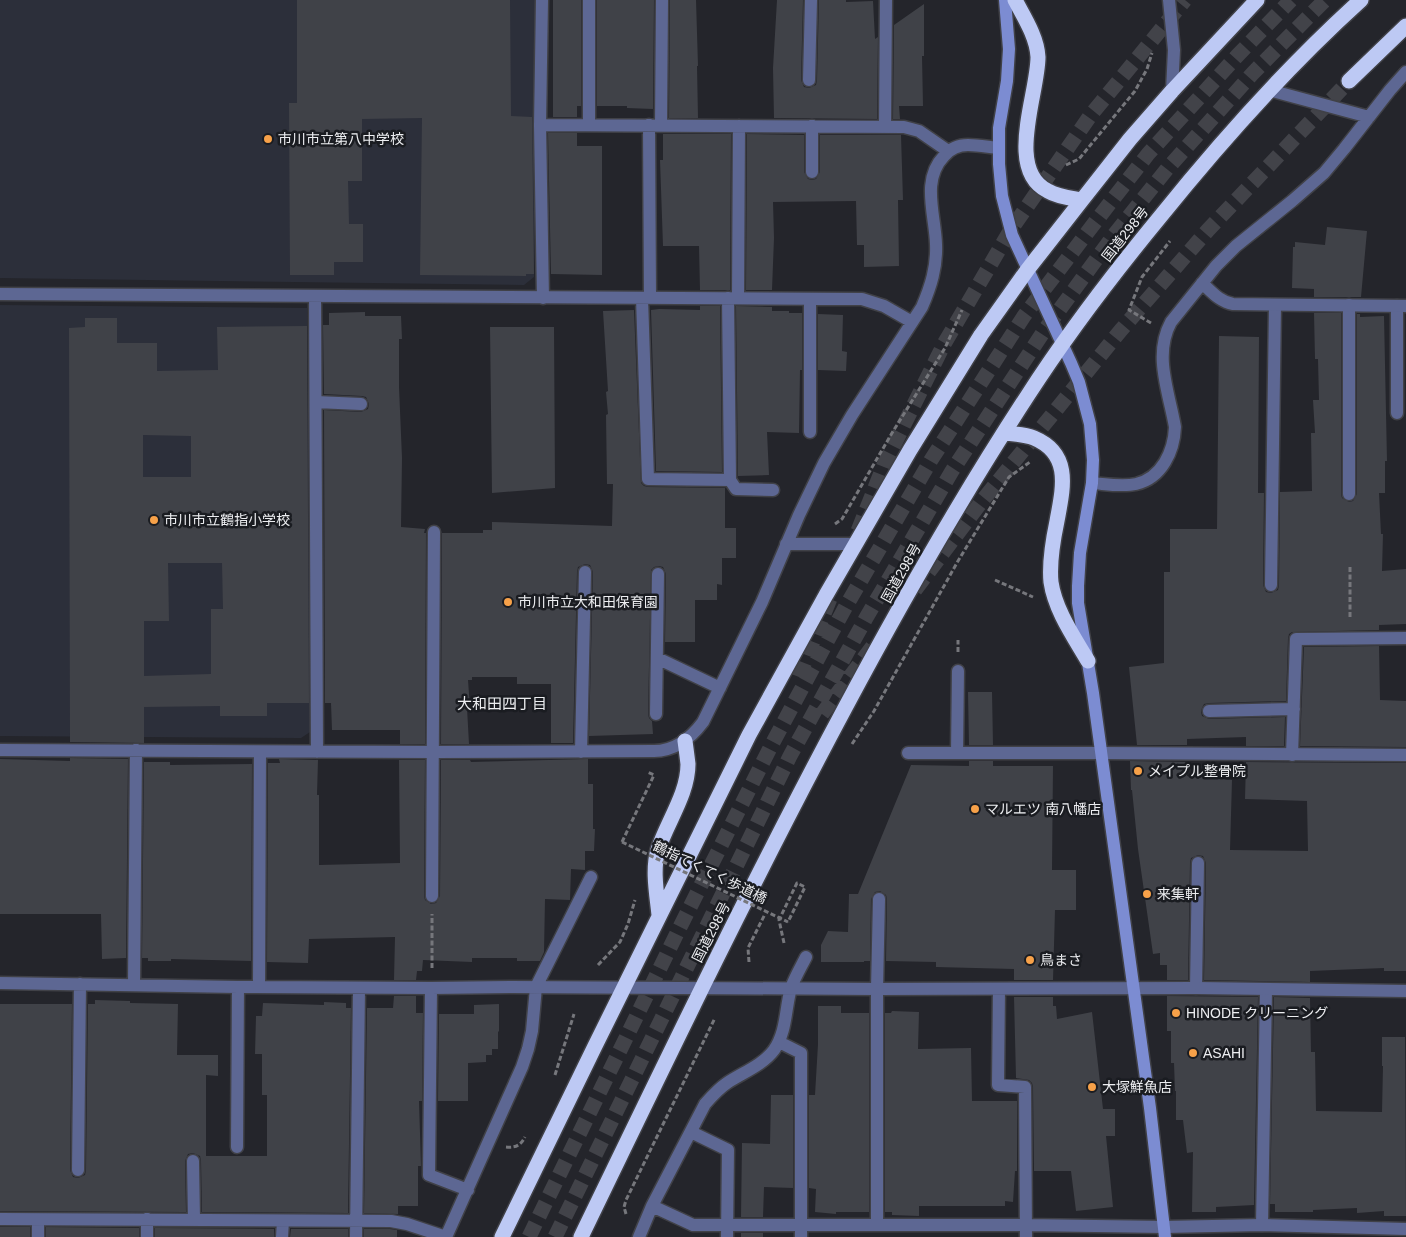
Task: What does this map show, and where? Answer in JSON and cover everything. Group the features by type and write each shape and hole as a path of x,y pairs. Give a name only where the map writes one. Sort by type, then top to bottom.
{"highway":[{"path":"1015,0 1035,42 1038,56 1026,141 1028,167 1035,180 1046,191 1082,200"},
{"path":"502,1237 749,735 855,544 964,360 1028,270 1130,139 1172,90 1257,0"},
{"name":"国道298号","path":"581,1237 796,800 929,555 1029,393 1122,263 1238,123 1298,60 1360,0"},
{"path":"1349,81 1406,26"},
{"path":"1004,433 1027,436 1040,442 1052,451 1061,465 1064,482 1053,542 1051,561 1052,582 1056,601 1063,617 1088,661"},
{"path":"659,917 655,864 658,851 686,781 688,764 685,741"}],"street":[{"path":"542,0 540,125 543,298"},
{"path":"589,0 589,125"},
{"path":"662,0 646,298 648,479 730,480"},
{"path":"809,80 811,0"},
{"path":"885,126 886,0"},
{"path":"1005,0 1010,50 998,148 1000,178 1006,216 1012,236 1079,382 1090,424 1092,483 1080,552 1078,586 1080,618 1088,661 1150,1108 1164,1232"},
{"path":"1169,0 1174,50 1172,90"},
{"path":"1092,483 1136,484 1151,476 1167,460 1173,446 1175,427 1162,363 1163,340 1166,330 1216,266 1236,246 1315,182 1334,162 1390,90 1405,74"},
{"path":"1269,90 1369,117"},
{"path":"540,125 904,127 919,131 948,151"},
{"path":"739,126 733,298 730,480 736,489 773,490"},
{"path":"812,126 812,172"},
{"path":"0,750 260,752 662,751 675,747 685,741 703,722 720,688 762,602 786,544 824,463 852,415 922,307 929,291 936,262 930,185 933,172 939,160 948,151 960,146 998,148"},
{"path":"1202,283 1226,303 1401,306 1397,413"},
{"path":"0,294 862,299 884,306 912,322"},
{"path":"316,296 317,752"},
{"path":"810,299 810,432"},
{"path":"1271,585 1275,305"},
{"path":"1349,305 1349,494"},
{"path":"316,402 361,404"},
{"path":"432,896 434,532"},
{"path":"786,544 855,544"},
{"path":"581,752 585,572"},
{"path":"656,714 658,574"},
{"path":"1292,755 1296,639 1406,638"},
{"path":"657,658 720,688"},
{"path":"957,753 958,671"},
{"path":"1209,711 1294,709"},
{"path":"134,985 136,750"},
{"path":"259,987 260,752"},
{"path":"908,753 1406,755"},
{"path":"1196,988 1198,863"},
{"path":"0,1219 392,1221 408,1224 446,1237 522,1067 528,1050 536,987 592,877"},
{"path":"877,1226 879,899"},
{"path":"641,1233 652,1206 705,1104 725,1084 764,1060 773,1052 779,1042 783,1032 791,988 806,956"},
{"path":"0,983 359,988 1196,988 1406,991"},
{"path":"78,1170 80,984"},
{"path":"237,1147 238,987"},
{"path":"356,1237 359,988"},
{"path":"431,988 430,1175 468,1190"},
{"path":"999,989 998,1084 1026,1087 1026,1231"},
{"path":"1262,1225 1266,990"},
{"path":"779,1042 801,1053 801,1231"},
{"path":"691,1132 728,1150 727,1232"},
{"path":"193,1161 194,1219"},
{"path":"652,1206 693,1225 727,1232 850,1232 877,1226 1026,1231 1164,1232 1262,1225 1358,1233 1406,1229"},
{"path":"148,1219 148,1237"},
{"path":"38,1220 38,1237"},
{"path":"282,1237 283,1221"}],"path":[{"path":"1066,165 1079,160 1135,91 1147,69 1154,46"},
{"path":"1151,323 1129,310 1142,277 1171,240"},
{"path":"849,751 874,711 958,561 1009,477 1030,462"},
{"path":"1350,567 1350,638"},
{"path":"995,580 1035,598"},
{"name":"鶴指てくてく歩道橋","path":"644,770 654,775 622,842 788,922 805,887 797,883 779,920 784,943"},
{"path":"431,988 432,896"},
{"path":"749,962 748,948 769,904"},
{"path":"641,1233 626,1214 624,1207 626,1200 715,1018"}],"shaded area":[{"name":"市川市立第八中学校","path":"0,0 536,0 534,277 524,285 0,278"},
{"name":"市川市立鶴指小学校","path":"0,305 307,308 310,732 301,738 0,736"}],"building":[{"path":"297,0 510,0 511,116 532,117 534,274 526,274 526,276 420,275 422,118 362,119 362,181 348,181 349,224 363,224 363,262 334,262 334,275 290,275 289,103 297,103"},
{"path":"553,0 581,0 581,106 577,106 577,117 553,117"},
{"path":"597,0 654,0 653,109 627,108 627,106 597,106"},
{"path":"670,0 696,0 698,118 669,118"},
{"path":"777,0 803,0 801,80 804,87 809,88 816,85 817,80 819,0 873,1 875,39 878,37 877,119 774,118 773,68"},
{"path":"924,4 923,106 899,106 900,119 893,119 894,25"},
{"path":"548,133 577,133 577,146 602,146 602,275 551,274"},
{"path":"663,134 731,134 730,290 700,290 699,246 663,246 660,160 663,160"},
{"path":"747,134 804,135 804,172 808,179 812,180 816,179 820,172 820,135 901,135 903,200 898,200 899,266 864,267 864,245 857,245 856,201 773,202 772,290 746,290"},
{"path":"1327,227 1367,231 1361,297 1314,297 1314,289 1292,288 1293,247 1295,247 1295,242 1325,245"},
{"path":"700,306 720,306 722,472 656,471 651,310 700,310"},
{"path":"736,306 772,307 772,311 802,313 799,433 767,432 769,475 738,476"},
{"path":"634,310 641,483 648,487 725,488 725,528 736,528 736,558 722,558 722,585 717,584 717,600 695,600 695,642 665,642 666,574 663,567 654,567 651,570 648,714 652,721 653,734 589,736 593,572 590,565 585,564 578,567 577,572 573,743 551,743 551,684 517,684 517,677 472,677 472,680 468,680 470,708 467,708 469,744 441,744 442,533 483,533 483,530 492,530 492,522 612,526 613,484 607,484 606,415 608,414 606,392 608,391 603,311"},
{"path":"365,312 365,316 401,316 402,339 399,339 399,387 402,458 401,527 425,529 424,533 426,533 425,744 400,744 400,730 332,730 331,703 325,703 324,410 361,412 368,409 369,404 366,397 362,396 324,394 323,325 329,325 329,313"},
{"path":"1314,313 1341,313 1341,494 1342,498 1349,502 1353,501 1357,494 1357,314 1360,314 1360,317 1384,316 1387,461 1385,461 1385,493 1379,493 1381,534 1383,534 1382,571 1406,569 1406,624 1379,625 1379,630 1292,632 1289,634 1288,639 1286,701 1209,703 1204,704 1202,708 1202,716 1209,719 1285,717 1284,746 1246,746 1246,737 1187,739 1187,745 1137,745 1129,667 1164,663 1164,572 1170,572 1170,529 1217,529 1219,336 1259,337 1258,493 1264,493 1263,585 1266,592 1271,593 1278,590 1279,585 1280,492 1312,491 1311,433 1315,433 1313,400 1319,400 1318,359 1315,359"},
{"path":"818,314 843,315 842,351 847,352 846,371 818,370"},
{"name":"市川市立鶴指小学校","path":"85,318 117,318 117,343 157,343 157,371 218,370 217,327 307,326 309,703 267,703 267,716 220,716 220,706 144,707 144,743 70,742 69,328 85,327","holes":["143,435 191,436 191,477 143,477","168,563 222,563 223,609 211,609 211,674 144,676 144,621 169,621"]},
{"path":"490,327 554,327 555,488 492,493"},
{"path":"1379,646 1380,700 1406,701 1406,747 1300,746 1304,647"},
{"path":"968,692 992,692 993,745 969,745"},
{"path":"70,758 128,759 126,958 102,959 101,914 0,914 0,759 70,761"},
{"path":"144,759 144,762 170,762 170,765 252,764 251,961 171,959 171,961 148,961 148,958 142,958"},
{"path":"279,759 318,760 319,865 400,863 399,760 425,760 424,896 425,900 431,904 436,903 440,896 441,760 470,760 471,762 588,759 588,784 593,784 594,851 585,851 585,870 571,869 570,900 545,899 544,952 540,961 517,961 517,958 472,958 472,962 423,960 422,971 417,971 416,980 394,980 395,937 309,939 308,963 267,962 268,763 280,763"},
{"path":"969,761 993,761 993,766 1053,766 1052,870 1076,870 1076,910 1055,910 1053,980 1014,980 1014,969 936,967 936,962 886,961 887,899 886,895 880,891 875,892 871,899 870,961 821,962 821,945 828,931 848,932 849,894 858,894 911,765 969,766"},
{"path":"1130,761 1187,762 1187,776 1232,780 1230,850 1308,851 1307,801 1245,799 1246,762 1406,763 1406,971 1384,971 1384,968 1310,971 1310,982 1204,980 1206,863 1203,856 1198,855 1191,858 1190,863 1188,980 1167,980 1167,965 1160,965 1160,953 1153,954 1138,849 1131,790"},
{"path":"394,996 416,996 416,1013 423,1013 422,1101 419,1101 421,1166 418,1166 418,1206 398,1206 398,1214 364,1213 367,1008 393,1008"},
{"path":"1167,996 1258,997 1254,1205 1216,1207 1216,1212 1192,1212 1193,1152 1187,1153 1183,1120 1176,1120 1174,1063 1171,1063 1171,1031 1167,1031"},
{"path":"1014,997 1053,997 1053,1006 1056,1006 1057,1019 1092,1012 1103,1109 1115,1109 1115,1136 1106,1136 1113,1207 1076,1211 1071,1171 1034,1171 1033,1087 1029,1080 1016,1078"},
{"path":"1274,997 1310,998 1311,1052 1315,1052 1316,1111 1382,1112 1382,1037 1405,1037 1406,1216 1384,1216 1384,1211 1357,1213 1357,1208 1313,1210 1313,1212 1275,1212 1275,1204 1270,1204"},
{"path":"95,1000 178,1004 177,1055 218,1055 218,1076 206,1075 206,1156 267,1156 267,1095 262,1095 262,1054 255,1054 256,1016 262,1016 263,1003 324,1005 324,1002 346,1003 346,1008 351,1008 348,1213 202,1212 201,1161 200,1156 193,1153 188,1154 185,1161 186,1212 0,1211 0,1004 72,1004 70,1170 73,1177 78,1178 85,1175 86,1170 88,1004 95,1004"},
{"path":"499,1004 498,1049 492,1049 492,1055 486,1055 486,1062 468,1063 468,1101 438,1101 439,1014 474,1014 474,1005"},
{"path":"818,1006 841,1006 841,1013 869,1013 869,1212 836,1212 836,1214 815,1212 816,1189 809,1188 809,1095 815,1095"},
{"path":"892,1011 919,1012 918,1049 971,1048 972,1101 1017,1101 1017,1171 1015,1171 1013,1202 1005,1201 1005,1206 919,1206 919,1216 892,1215 892,1212 885,1212 885,1013 891,1013"},
{"path":"771,1095 793,1095 793,1188 764,1187 763,1217 741,1217 742,1143 770,1144"},
{"path":"0,1227 30,1227 30,1237 0,1237"},
{"path":"46,1227 139,1228 139,1237 46,1237"},
{"path":"155,1228 274,1229 274,1237 155,1237"},
{"path":"291,1229 348,1229 348,1237 290,1237"},
{"path":"364,1229 397,1230 397,1237 364,1237"},
{"path":"741,1233 763,1233 763,1237 741,1237"}],"tunnel":[{"path":"858,531 884,465 944,344 1010,231 1090,116 1185,0"},
{"path":"529,1237 680,927 771,746 846,606 931,460 1024,316 1148,154 1291,0"},
{"path":"555,1237 790,756 866,618 952,471 1044,331 1114,235 1167,169 1253,73 1325,0"},
{"path":"915,590 982,501 1121,330 1208,230 1349,81"},
{"path":"799,677 831,596"},
{"path":"822,714 873,646"}],"place":[{"name":"市川市立第八中学校","path":"268,139"},
{"name":"市川市立鶴指小学校","path":"154,520"},
{"name":"市川市立大和田保育園","path":"508,602"},
{"name":"メイプル整骨院","path":"1138,771"},
{"name":"マルエツ 南八幡店","path":"975,809"},
{"name":"来集軒","path":"1147,894"},
{"name":"鳥まさ","path":"1030,960"},
{"name":"HINODE クリーニング","path":"1176,1013"},
{"name":"ASAHI","path":"1193,1053"},
{"name":"大塚鮮魚店","path":"1092,1087"}],"district":[{"name":"大和田四丁目","path":"502,703"}]}
